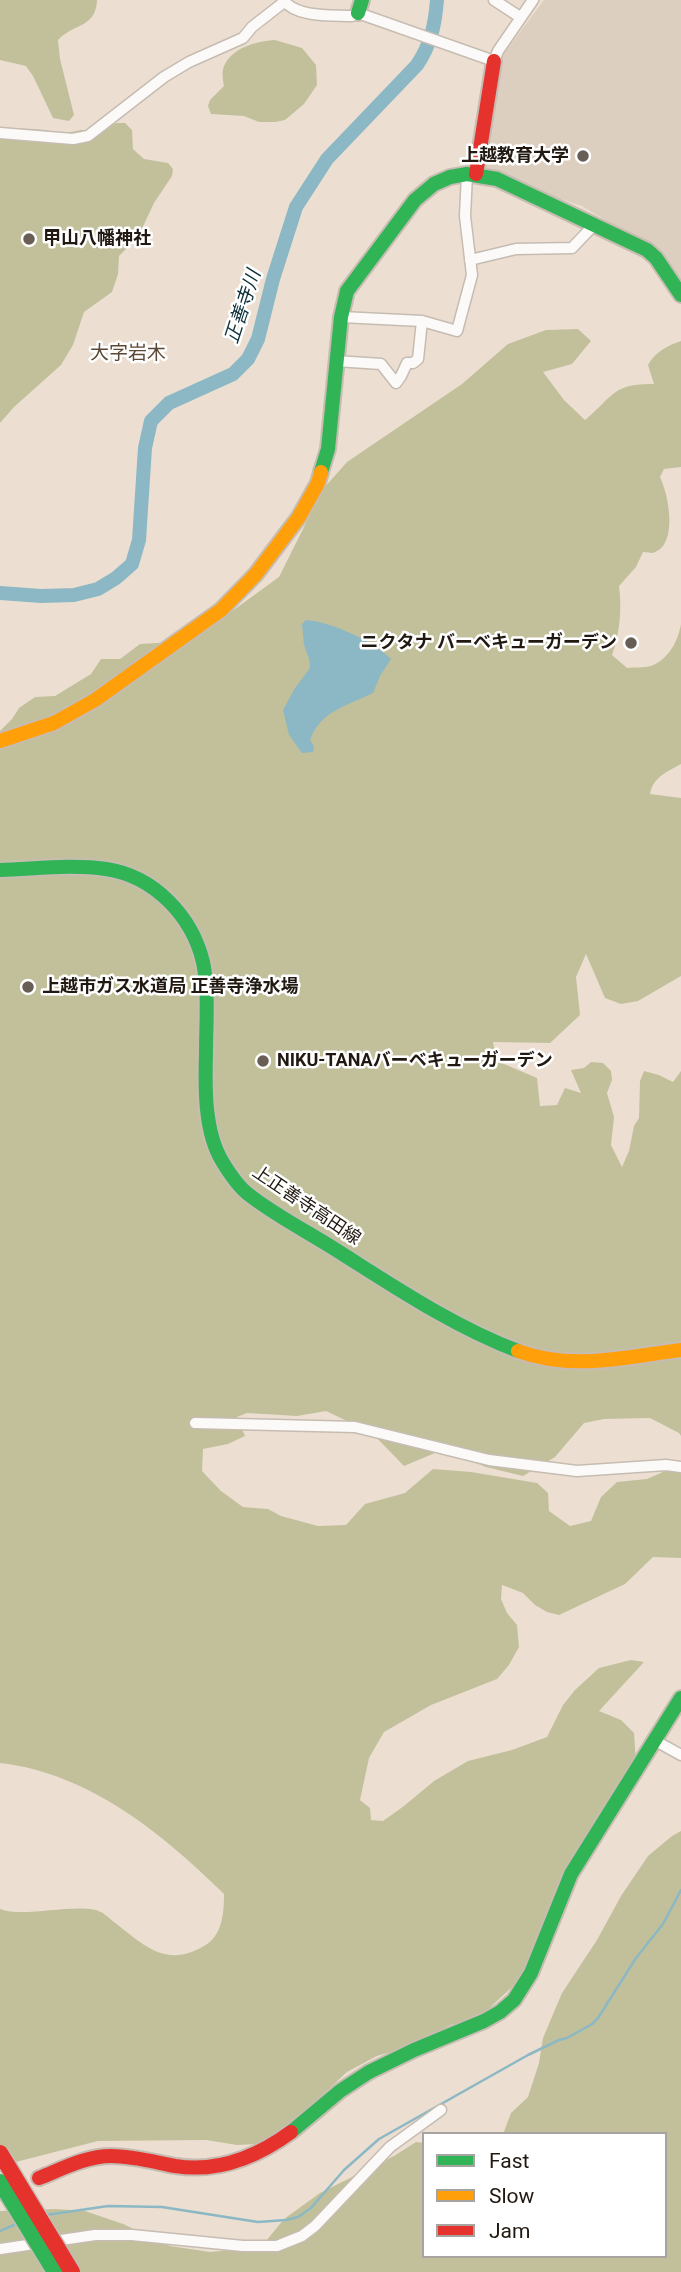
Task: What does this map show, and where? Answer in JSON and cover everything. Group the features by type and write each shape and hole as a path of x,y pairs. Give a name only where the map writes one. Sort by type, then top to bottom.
{"main road":[{"path":"471,174 494,61"},
{"path":"0,741 54,723 95,700 220,610 256,573 299,517 318,483 328,449 341,317 347,291 415,200 434,184 450,177 471,174 497,179 647,250 656,258 681,295"},
{"name":"上正善寺高田線","path":"0,870 105,869 139,878 154,887 180,910 195,934 204,965 205,1092 210,1129 222,1164 233,1181 246,1193 350,1259 474,1332 530,1355 565,1363 599,1362 681,1350"},
{"path":"39,2178 91,2159 110,2156 144,2159 193,2169 220,2166 253,2157 302,2126 358,2079 407,2053 501,2012 516,1998 529,1978 570,1874 681,1698"},
{"path":"0,2153 72,2272"},
{"path":"0,2182 55,2272"}],"street":[{"path":"494,0 520,17"},
{"path":"0,133 73,139 88,136 164,77 189,62 243,38 252,27 284,1 292,9 308,13 352,16 360,7 409,32 494,61 533,0"},
{"path":"341,317 422,321 457,331 472,275 465,216 471,174"},
{"path":"470,260 516,248 572,248 593,226"},
{"path":"336,361 381,364 396,383 407,363 418,359 422,321"},
{"path":"195,1423 355,1427 489,1460 577,1471 666,1465 681,1467"},
{"path":"654,1741 681,1755"},
{"path":"0,2249 95,2235 155,2236 243,2246 286,2244 315,2226 390,2147 441,2110"}],"shaded area":[{"path":"0,0 97,0 93,16 58,40 74,115 69,121 53,118 26,66 0,60"},
{"name":"上越教育大学","path":"544,0 681,0 681,291 655,250 582,206 518,185 485,168 486,143 499,60"},
{"path":"275,40 302,48 316,65 317,85 304,104 285,120 275,122 259,122 244,116 211,114 208,106 210,100 224,86 223,69 231,56 252,44"},
{"path":"116,123 125,123 132,130 133,149 144,159 168,163 173,169 172,176 154,203 138,237 119,256 118,274 112,292 84,312 73,345 61,365 0,423 0,128 66,133 81,130 103,131"},
{"path":"578,329 591,341 572,364 543,372 564,400 585,420 621,389 654,384 648,365 662,350 681,341 681,467 664,469 660,477 668,502 669,531 662,547 653,553 643,552 636,567 619,586 620,621 612,655 627,668 651,666 663,659 672,649 681,624 681,764 657,779 650,794 681,798 681,976 638,1001 621,1004 605,998 586,954 576,977 580,1015 550,1043 493,1042 497,1061 537,1078 540,1106 557,1105 565,1088 581,1093 571,1070 584,1068 591,1062 603,1063 611,1071 612,1080 607,1093 614,1117 611,1145 622,1167 629,1151 634,1126 639,1118 640,1081 644,1071 673,1082 681,1071 681,1436 650,1418 604,1419 584,1423 555,1457 523,1476 486,1467 442,1450 404,1466 372,1433 326,1411 297,1416 247,1413 237,1417 245,1436 228,1444 203,1449 202,1471 221,1491 243,1507 268,1509 281,1516 318,1526 346,1525 365,1504 405,1493 433,1469 471,1472 537,1483 548,1493 549,1511 570,1526 591,1521 601,1497 617,1482 647,1479 681,1464 681,1558 653,1557 625,1584 559,1615 547,1612 523,1593 502,1585 501,1599 507,1613 517,1625 519,1647 509,1665 497,1679 431,1705 384,1732 369,1758 360,1800 370,1808 371,1820 383,1821 434,1781 468,1761 512,1750 547,1737 563,1705 599,1668 631,1660 644,1662 599,1711 621,1720 634,1733 636,1763 531,1959 513,1986 481,2016 450,2025 414,2045 377,2056 347,2072 280,2134 258,2144 237,2145 206,2140 98,2141 0,2166 0,1909 21,1912 96,1910 155,1951 178,1955 204,1946 215,1936 222,1917 224,1894 150,1829 94,1793 33,1769 0,1763 0,731 19,708 35,697 55,696 91,674 101,659 120,659 140,644 191,641 279,577 323,489 347,462 462,384 508,344 546,330"},
{"path":"681,1831 681,2272 0,2272 0,2211 85,2211 123,2224 170,2246 210,2252 241,2249 266,2241 284,2219 320,2193 416,2142 422,2143 422,2258 667,2258 667,2132 504,2132 511,2113 528,2097 539,2063 543,2038 562,1993 648,1856"}],"water":[{"path":"306,620 328,624 352,634 391,659 373,693 328,715 310,740 314,746 313,752 302,753 289,735 283,710 310,668 302,624"}],"waterway":[{"name":"正善寺川","path":"0,593 74,595 98,589 132,564 139,540 145,448 151,421 169,403 233,374 248,359 258,339 273,279 296,207 327,159 417,65 432,34 437,0"},
{"path":"46,2215 108,2206 162,2207 258,2222 298,2217 311,2208 344,2170 379,2139 528,2055 592,2024 636,1958 663,1924 681,1890"},
{"path":"0,2231 16,2224"}],"traffic: fast":[{"path":"358,13 362,0"},
{"path":"321,472 328,449 341,317 347,291 415,200 434,184 467,174 497,179 647,250 656,258 681,295"},
{"path":"0,870 66,867 106,869 140,880 168,901 190,929 203,962 207,996 207,1108 216,1149 234,1179 268,1208 400,1290 470,1330 518,1351"},
{"path":"291,2132 340,2091 369,2072 484,2021 514,2000 531,1973 571,1874 681,1698"},
{"path":"0,2182 55,2272"}],"traffic: slow":[{"path":"0,741 54,723 95,700 221,610 256,574 299,517 318,483 321,472"},
{"path":"518,1351 559,1360 599,1361 681,1350"}],"traffic: jam":[{"path":"476,174 494,61"},
{"path":"39,2178 92,2158 111,2156 191,2168 222,2165 251,2156 291,2132"},
{"path":"0,2153 72,2272"}],"place":[{"name":"上越教育大学","path":"583,156"},
{"name":"甲山八幡神社","path":"29,239"},
{"name":"ニクタナ バーベキューガーデン","path":"631,643"},
{"name":"上越市ガス水道局 正善寺浄水場","path":"28,987"},
{"name":"NIKU-TANAバーベキューガーデン","path":"263,1061"}],"district":[{"name":"大字岩木","path":"128,354"}]}
